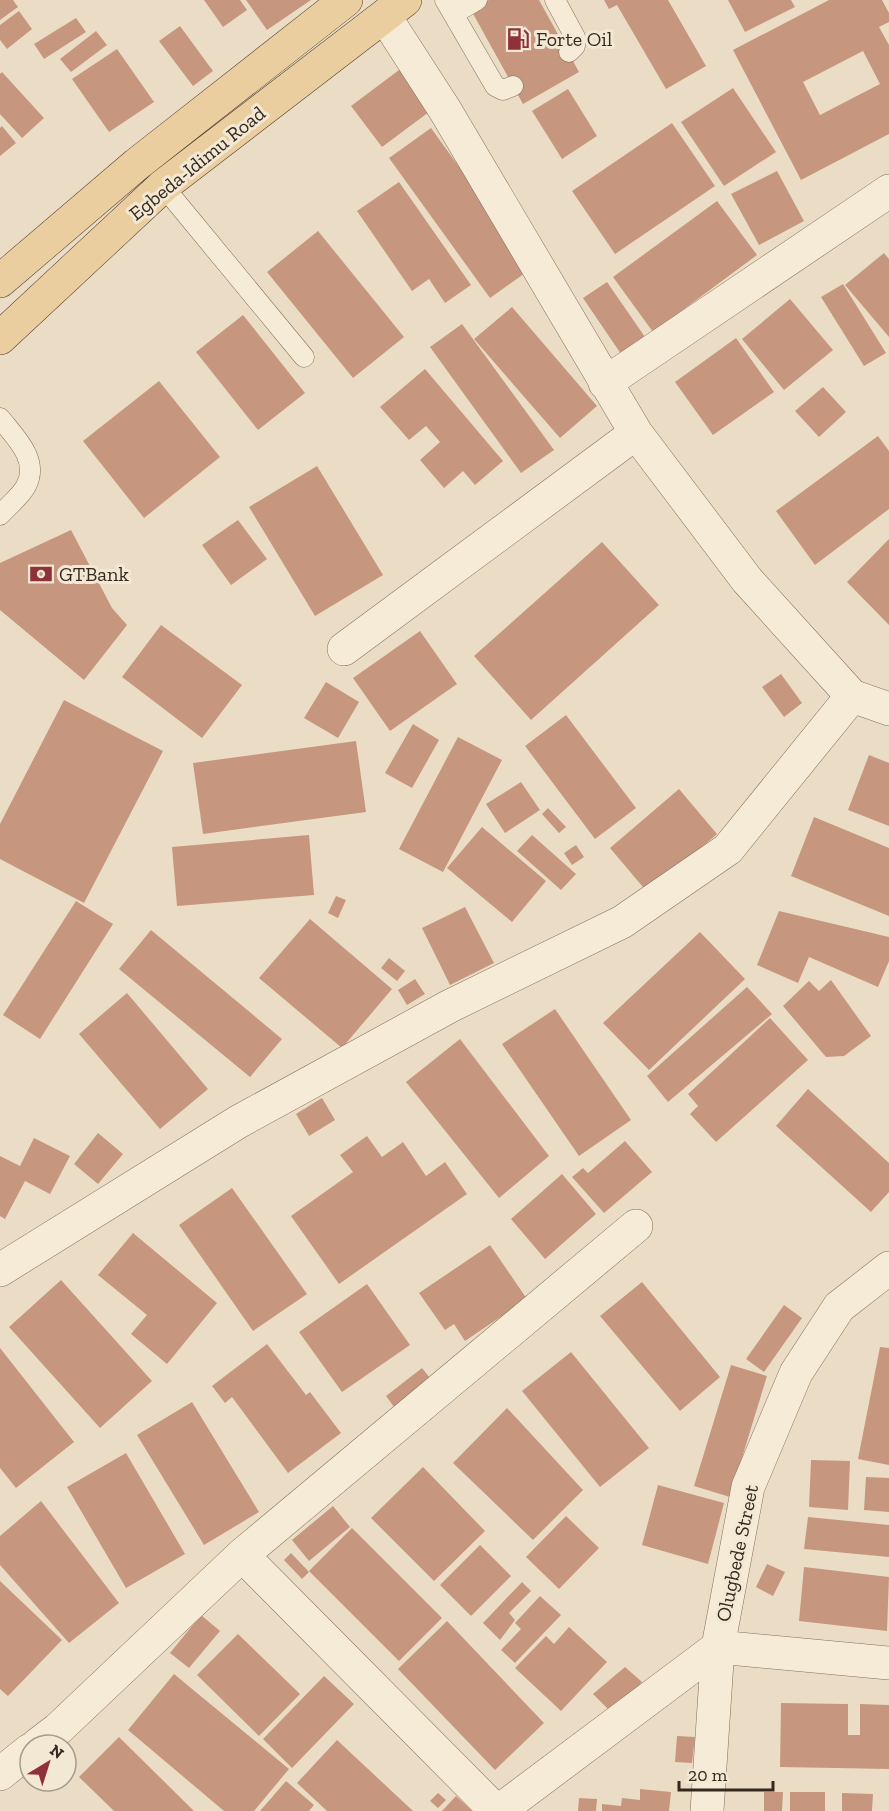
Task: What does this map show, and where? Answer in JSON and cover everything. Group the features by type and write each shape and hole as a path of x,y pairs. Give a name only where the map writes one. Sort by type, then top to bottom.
{"main road":[{"name":"Egbeda-Idimu Road","path":"0,281 137,164 346,0"},
{"name":"Egbeda-Idimu Road","path":"0,338 163,186 395,8"}],"street":[{"path":"395,8 446,111 636,433 747,580 852,696 889,709"},
{"path":"605,383 889,191"},
{"path":"344,648 636,433"},
{"path":"0,1270 238,1122 450,1006 622,922 728,849 852,696"},
{"path":"53,1733 242,1555 636,1226"},
{"name":"Olugbede Street","path":"707,1811 718,1647 748,1487 796,1373 838,1307 889,1268"},
{"path":"242,1555 497,1811 718,1647 889,1663"},
{"path":"0,1774 18,1760"}],"lane":[{"path":"477,0 449,7 495,86 503,90 513,86"},
{"path":"555,0 575,37 575,46 569,52"},
{"path":"163,186 304,357"},
{"path":"0,418 27,452 29,469 26,485 0,515"}],"building":[{"path":"0,0 13,0 18,7 0,20"},
{"path":"204,0 240,0 247,10 223,27"},
{"path":"246,0 311,0 267,30"},
{"path":"489,0 539,0 579,72 523,104 471,10"},
{"path":"604,0 668,0 706,66 666,89 617,5 609,9"},
{"path":"728,0 791,0 795,7 745,32"},
{"path":"829,0 882,0 889,13 889,22 879,27 889,45 889,134 801,180 733,50","holes":["863,51 880,84 820,115 803,82"]},
{"path":"19,11 32,29 7,49 0,40 0,25"},
{"path":"76,18 86,32 44,59 34,44"},
{"path":"180,26 213,71 193,86 159,41"},
{"path":"96,31 107,45 71,72 60,59"},
{"path":"117,49 154,102 109,132 72,79"},
{"path":"403,67 433,109 382,147 351,106"},
{"path":"2,72 44,118 22,138 0,114 0,74"},
{"path":"733,88 776,152 724,186 681,122"},
{"path":"568,89 597,136 562,159 532,111"},
{"path":"672,123 715,186 615,254 572,191"},
{"path":"2,126 16,143 0,156 0,128"},
{"path":"431,128 532,268 490,298 389,158"},
{"path":"777,171 804,221 759,245 731,194"},
{"path":"399,182 471,285 445,303 429,279 412,291 357,211"},
{"path":"717,201 757,255 653,332 613,277"},
{"path":"318,231 404,337 353,378 267,272"},
{"path":"884,253 889,259 889,337 845,285"},
{"path":"607,282 645,337 621,354 583,298"},
{"path":"843,284 886,353 864,366 821,297"},
{"path":"790,299 833,350 784,390 742,339"},
{"path":"512,307 597,406 560,438 474,339"},
{"path":"243,315 305,393 258,430 196,352"},
{"path":"462,324 554,450 521,473 430,347"},
{"path":"736,338 774,392 713,435 675,382"},
{"path":"425,369 503,461 475,485 463,471 444,488 420,460 440,442 426,426 409,440 380,407"},
{"path":"159,381 220,457 144,518 83,441"},
{"path":"823,387 846,412 819,437 795,411"},
{"path":"878,436 889,451 889,509 815,565 776,511"},
{"path":"317,466 383,575 315,616 249,507"},
{"path":"238,520 267,559 231,585 202,545"},
{"path":"71,530 112,608 127,625 84,680 0,610 0,563"},
{"path":"889,539 889,625 847,582"},
{"path":"602,542 659,605 531,720 474,656"},
{"path":"161,625 242,685 202,738 122,677"},
{"path":"420,631 457,684 390,731 353,678"},
{"path":"781,674 802,703 784,717 762,687"},
{"path":"326,682 359,702 338,738 304,718"},
{"path":"64,700 163,751 84,903 0,859 0,824"},
{"path":"566,715 636,808 595,839 525,746"},
{"path":"413,724 439,740 412,788 385,773"},
{"path":"458,737 502,760 443,872 399,849"},
{"path":"356,741 366,812 203,834 193,763"},
{"path":"869,755 889,763 889,826 848,810"},
{"path":"521,782 540,810 505,833 486,804"},
{"path":"679,789 717,834 648,893 610,848"},
{"path":"548,808 566,827 559,833 542,814"},
{"path":"814,817 889,848 889,916 791,876"},
{"path":"482,827 546,881 512,922 447,868"},
{"path":"309,835 314,895 177,906 172,847"},
{"path":"532,835 576,874 561,890 517,851"},
{"path":"576,845 584,857 572,865 564,853"},
{"path":"336,896 346,900 338,918 328,913"},
{"path":"76,901 113,924 40,1039 3,1015"},
{"path":"465,907 494,963 450,985 422,928"},
{"path":"779,911 889,937 889,961 878,987 809,957 798,983 757,965"},
{"path":"310,919 392,989 342,1048 259,978"},
{"path":"151,930 282,1039 250,1077 119,969"},
{"path":"700,932 745,979 649,1070 603,1023"},
{"path":"389,958 405,971 397,981 381,968"},
{"path":"415,979 425,994 407,1005 398,990"},
{"path":"831,980 871,1036 844,1056 826,1057 783,1006 809,981 819,991"},
{"path":"747,987 772,1014 668,1102 647,1076"},
{"path":"127,993 208,1089 160,1129 79,1034"},
{"path":"555,1009 631,1120 579,1156 502,1044"},
{"path":"770,1018 808,1060 716,1142 690,1114 698,1106 688,1094"},
{"path":"460,1039 549,1156 499,1198 406,1082"},
{"path":"808,1089 889,1163 889,1192 871,1212 776,1126"},
{"path":"322,1098 335,1120 309,1136 296,1114"},
{"path":"98,1133 123,1154 98,1184 74,1164"},
{"path":"367,1136 382,1157 403,1142 426,1176 445,1162 467,1194 339,1284 291,1216 353,1172 340,1155"},
{"path":"34,1138 70,1156 50,1194 25,1181 5,1219 0,1216 0,1156 20,1166"},
{"path":"625,1141 652,1172 604,1213 572,1177 583,1168 588,1173"},
{"path":"562,1174 596,1214 545,1259 511,1219"},
{"path":"232,1188 307,1294 253,1331 179,1225"},
{"path":"133,1233 217,1303 167,1364 131,1334 147,1315 98,1275"},
{"path":"490,1245 527,1299 465,1341 454,1324 445,1330 419,1293"},
{"path":"61,1280 152,1381 100,1428 9,1327"},
{"path":"642,1282 720,1377 680,1411 600,1316"},
{"path":"367,1284 410,1345 342,1392 299,1332"},
{"path":"784,1305 802,1318 764,1372 746,1359"},
{"path":"267,1344 306,1395 310,1392 341,1433 288,1473 232,1397 225,1403 212,1386"},
{"path":"880,1347 889,1348 889,1465 858,1459"},
{"path":"0,1348 74,1442 16,1488 0,1468"},
{"path":"571,1352 649,1448 600,1487 522,1391"},
{"path":"731,1365 767,1376 730,1497 694,1486"},
{"path":"422,1368 434,1383 397,1411 386,1396"},
{"path":"192,1402 259,1512 204,1545 137,1435"},
{"path":"507,1408 583,1490 533,1540 453,1463"},
{"path":"126,1453 185,1554 126,1588 67,1487"},
{"path":"811,1460 850,1461 848,1510 809,1507"},
{"path":"423,1467 485,1531 434,1581 371,1518"},
{"path":"866,1477 889,1478 889,1512 864,1510"},
{"path":"658,1485 724,1503 708,1564 642,1545"},
{"path":"41,1501 119,1603 69,1643 0,1565 0,1536"},
{"path":"333,1506 350,1527 309,1561 292,1540"},
{"path":"566,1516 599,1548 559,1589 526,1557"},
{"path":"808,1517 889,1525 889,1557 804,1549"},
{"path":"352,1528 442,1618 399,1661 309,1571"},
{"path":"480,1545 511,1576 471,1616 440,1585"},
{"path":"291,1553 309,1572 302,1579 284,1560"},
{"path":"767,1564 785,1572 773,1596 756,1587"},
{"path":"804,1567 889,1577 887,1631 799,1621"},
{"path":"0,1581 62,1640 8,1696 0,1689"},
{"path":"522,1582 531,1591 509,1613 515,1620 500,1640 483,1623"},
{"path":"540,1596 561,1615 515,1663 501,1650 521,1629 515,1623"},
{"path":"201,1615 220,1631 189,1668 170,1653"},
{"path":"447,1621 544,1723 495,1770 398,1669"},
{"path":"569,1627 607,1662 561,1711 515,1668 546,1636 554,1644"},
{"path":"238,1634 300,1694 259,1736 197,1675"},
{"path":"625,1667 642,1682 612,1713 593,1694"},
{"path":"174,1674 289,1769 254,1811 224,1811 128,1730"},
{"path":"324,1676 354,1704 292,1768 263,1739"},
{"path":"781,1703 848,1704 848,1735 860,1735 860,1704 889,1705 889,1769 780,1767"},
{"path":"677,1736 695,1737 692,1763 675,1762"},
{"path":"119,1737 194,1811 114,1811 79,1777"},
{"path":"337,1740 413,1811 327,1811 297,1783"},
{"path":"286,1781 314,1805 309,1811 260,1811"},
{"path":"640,1789 671,1792 669,1811 602,1811 602,1804 621,1806 622,1798 640,1800"},
{"path":"764,1792 783,1792 782,1811 764,1811"},
{"path":"790,1792 825,1792 825,1811 790,1811"},
{"path":"438,1793 446,1800 438,1808 430,1801"},
{"path":"842,1793 873,1794 872,1811 842,1811"},
{"path":"456,1796 472,1811 442,1811"},
{"path":"579,1798 597,1799 596,1811 578,1811"}],"place":[{"name":"Forte Oil","path":"518,39"},
{"name":"GTBank","path":"41,574"}]}
